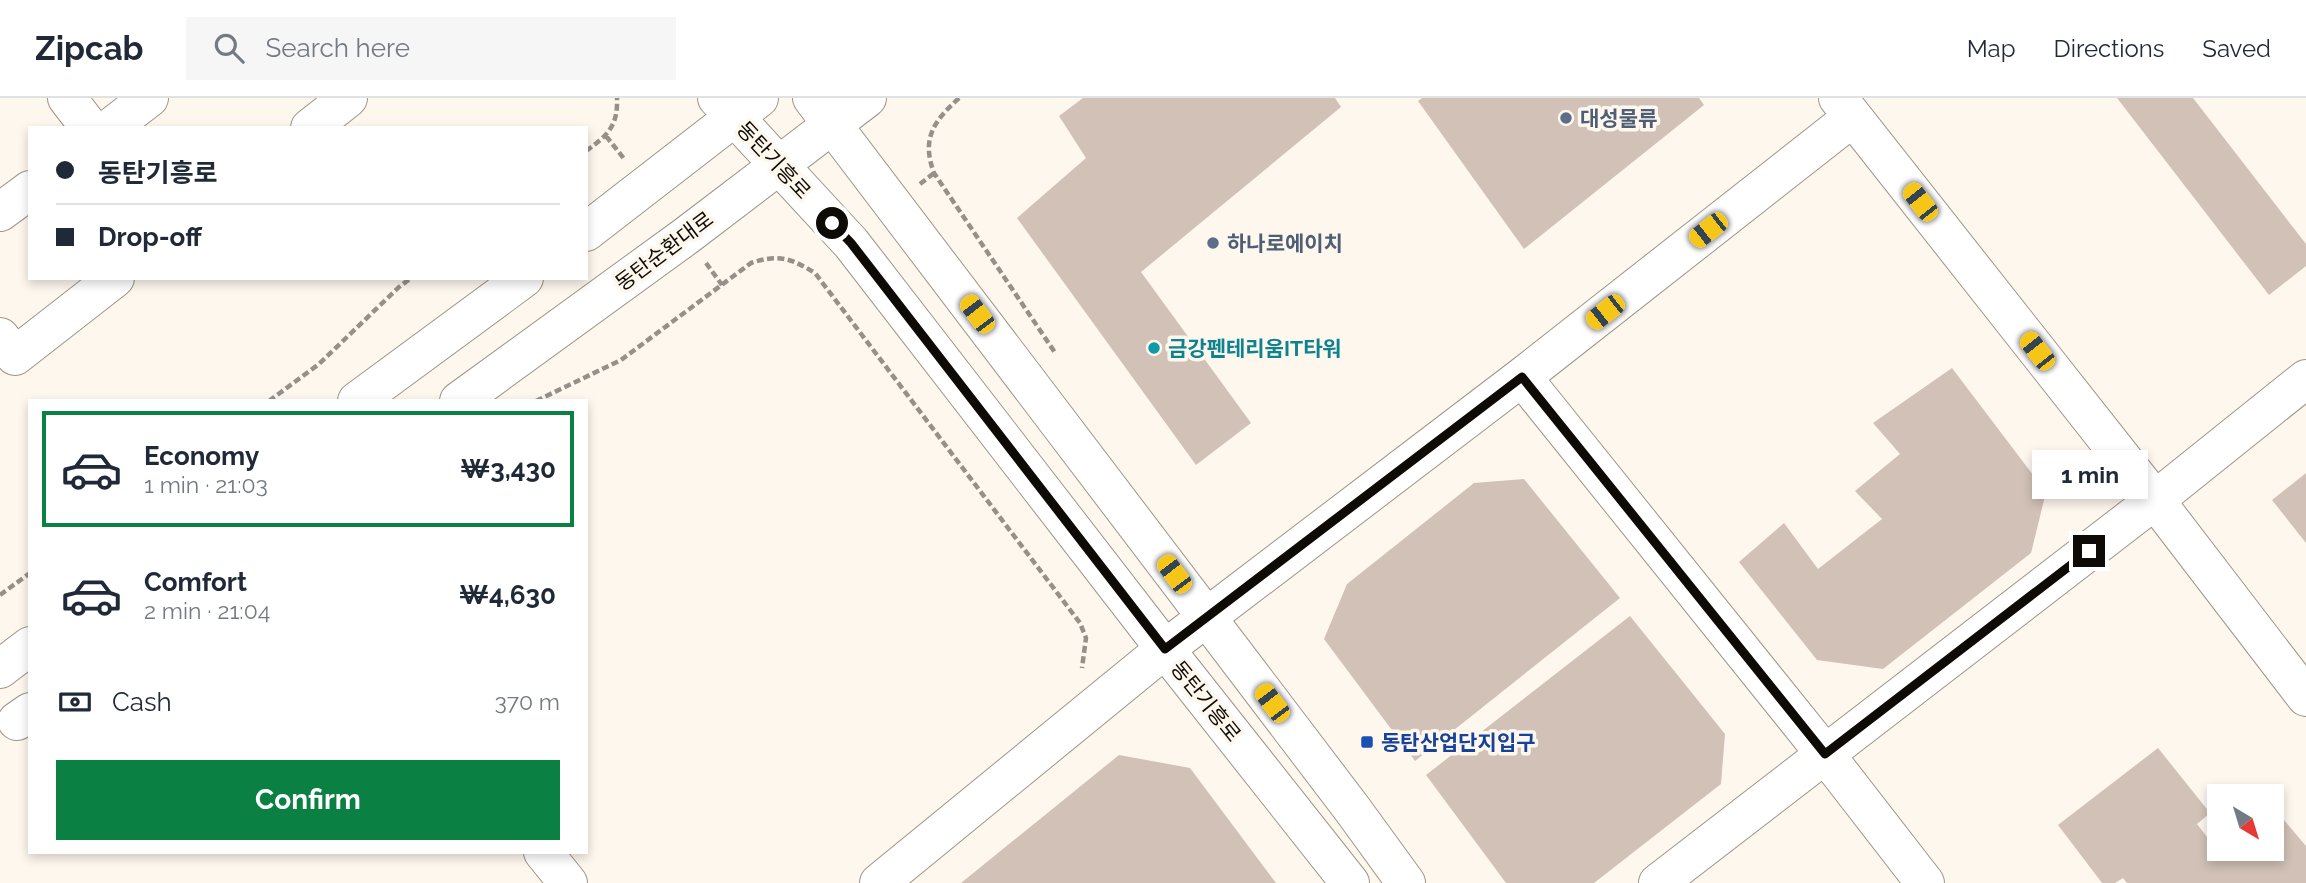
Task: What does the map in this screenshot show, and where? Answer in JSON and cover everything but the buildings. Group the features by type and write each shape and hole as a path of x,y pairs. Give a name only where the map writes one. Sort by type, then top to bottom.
{"street":[{"path":"67,98 88,126"},
{"path":"113,126 149,98"},
{"path":"313,126 348,98"},
{"name":"동탄순환대로","path":"462,399 686,236 778,164 822,111 867,98"},
{"path":"588,230 737,104"},
{"name":"동탄기흥로","path":"737,104 778,164 851,243 1350,883"},
{"path":"879,883 1165,649 1522,377 1845,107 2155,500 2306,697"},
{"path":"822,111 1406,883"},
{"path":"0,212 28,191"},
{"path":"0,337 15,356 112,280"},
{"path":"360,399 521,280"},
{"path":"1522,377 1825,754 1925,883"},
{"path":"1658,883 2155,500 2306,380"},
{"path":"0,669 28,648"},
{"path":"545,854 568,883"}],"path":[{"path":"588,150 606,136 614,123 618,111 617,98"},
{"path":"934,173 927,155 931,133 943,113 959,98"},
{"path":"540,399 621,360 751,263 768,257 783,258 801,264 815,273 1080,623 1086,638 1080,676"},
{"path":"272,399 319,364 408,280"},
{"path":"0,595 28,574"}],"place":[{"name":"대성물류","path":"1566,118"},
{"name":"하나로에이치","path":"1213,243"},
{"name":"금강펜테리움IT타워","path":"1154,348"},
{"name":"동탄산업단지입구","path":"1367,742"}],"route":[{"path":"832,223 851,243 1165,649 1522,377 1825,754 2089,551"}]}
